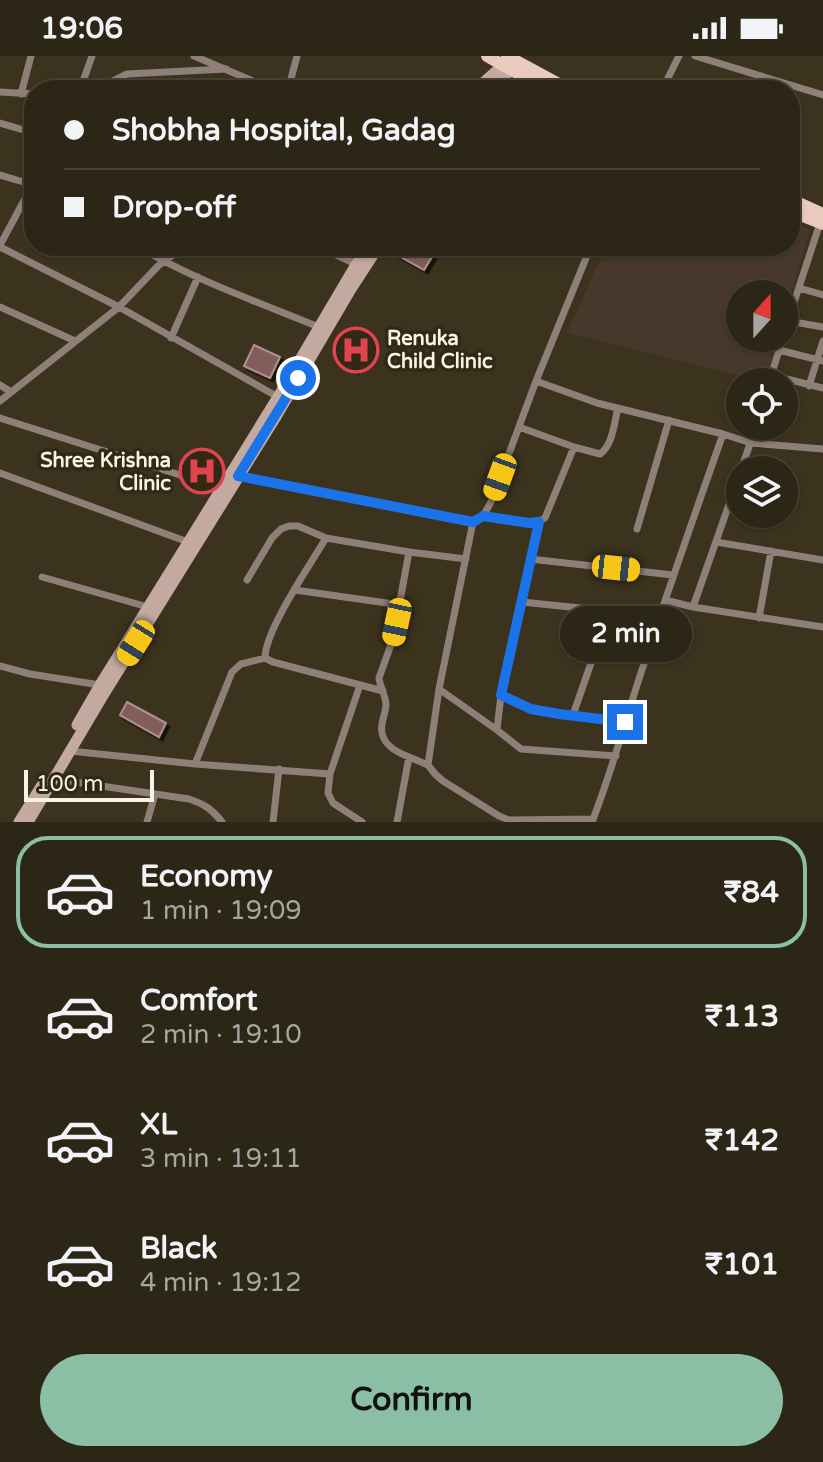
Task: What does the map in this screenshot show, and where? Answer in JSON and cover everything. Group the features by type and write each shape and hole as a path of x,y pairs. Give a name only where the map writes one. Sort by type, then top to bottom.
{"main road":[{"path":"487,56 514,61 551,80"},
{"path":"488,80 514,61"},
{"path":"496,80 514,61"},
{"path":"514,61 536,80"},
{"path":"800,206 822,220"},
{"path":"800,214 822,220"},
{"path":"19,822 361,256"},
{"path":"28,822 372,256"}],"street":[{"path":"25,80 31,56"},
{"path":"83,80 92,56"},
{"path":"194,56 251,80"},
{"path":"291,80 297,56"},
{"path":"667,80 679,56"},
{"path":"695,56 774,80"},
{"path":"118,80 127,74 226,69"},
{"path":"0,92 21,94 24,83"},
{"path":"800,88 823,95"},
{"path":"0,123 24,130"},
{"path":"0,175 24,181"},
{"path":"24,202 0,246 119,307 278,397"},
{"path":"798,291 822,220"},
{"path":"154,256 319,327"},
{"path":"0,401 119,307 172,256"},
{"path":"338,256 356,264"},
{"path":"238,476 473,522 483,516 587,256"},
{"path":"171,338 198,277"},
{"path":"799,288 823,295"},
{"path":"0,307 75,341"},
{"path":"798,323 823,327"},
{"path":"809,386 820,361 823,341"},
{"path":"786,352 820,361"},
{"path":"536,381 597,403 751,443 823,449"},
{"path":"798,384 823,388"},
{"path":"0,385 11,392"},
{"path":"519,427 600,454 606,450 618,408"},
{"path":"0,418 221,488"},
{"path":"637,529 669,420"},
{"path":"409,552 393,639 379,678 386,704 381,734 385,742 391,748 428,765 443,781 509,821 593,821 673,575 723,434"},
{"path":"747,456 752,440"},
{"path":"483,516 529,523 545,518 574,447"},
{"path":"0,473 188,542"},
{"path":"693,607 726,514"},
{"path":"428,765 439,689 473,522"},
{"path":"497,730 501,695 539,522"},
{"path":"247,580 272,538 289,526 298,526 326,538 466,559"},
{"path":"265,658 273,627 326,538"},
{"path":"716,542 823,560"},
{"path":"759,618 771,551"},
{"path":"530,559 673,575"},
{"path":"42,577 148,607"},
{"path":"295,590 401,605"},
{"path":"665,600 823,627"},
{"path":"522,602 660,616"},
{"path":"573,715 609,611"},
{"path":"195,764 232,672 241,664 265,658 383,691"},
{"path":"0,666 100,685"},
{"path":"360,685 330,774 328,793 333,803 362,822"},
{"path":"439,689 521,749 616,756"},
{"path":"501,695 531,709 625,722"},
{"path":"70,751 330,774"},
{"path":"397,822 409,757"},
{"path":"273,822 279,769"},
{"path":"54,779 203,803 222,822"},
{"path":"147,822 155,794"}],"shaded area":[{"path":"800,225 810,229 795,280 726,280 726,352 774,352 769,368 726,368 726,372 567,333 602,256 800,256"}],"building":[{"path":"399,256 432,256 424,270"},
{"path":"356,335 369,342 355,370 342,363"},
{"path":"254,345 280,357 270,378 244,366"},
{"path":"190,454 220,465 215,479 185,470"},
{"path":"127,702 166,723 159,737 120,715"}],"place":[{"name":"Renuka Child Clinic","path":"356,350"},
{"name":"Shree Krishna Clinic","path":"202,471"}],"route":[{"path":"298,378 238,476 473,522 483,516 539,522 501,695 531,709 625,722"}]}
